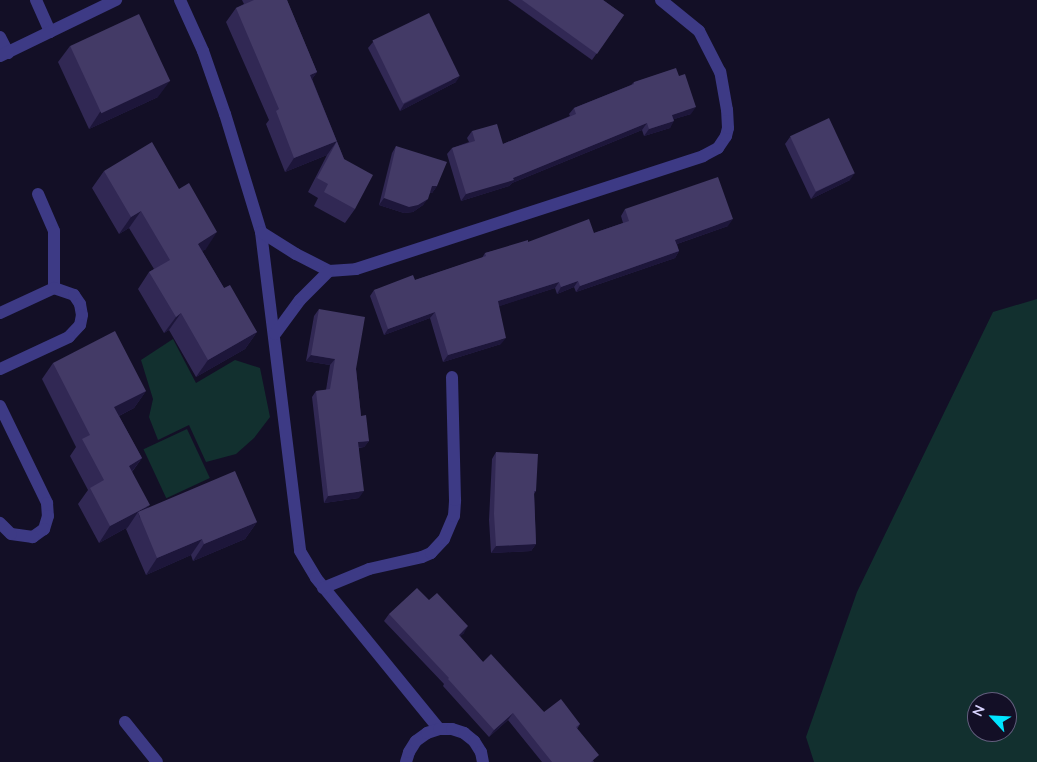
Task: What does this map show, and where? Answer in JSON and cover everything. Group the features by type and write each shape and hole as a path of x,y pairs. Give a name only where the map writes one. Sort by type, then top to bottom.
{"street":[{"path":"36,0 50,32"},
{"path":"0,37 4,55 116,0"},
{"path":"180,0 203,52 226,114 262,232 298,542 310,569 323,588 439,729"},
{"path":"262,232 296,254 329,271 356,269 703,156 718,148 726,136 728,128 728,110 720,72 698,31 661,0"},
{"path":"38,194 54,231 54,288"},
{"path":"275,334 300,300 329,271"},
{"path":"0,313 54,288 69,292 78,299 82,315 80,325 69,337 0,369"},
{"path":"323,588 369,569 422,557 431,553 444,539 454,516 455,500 452,376"},
{"path":"0,406 47,503 48,516 44,529 33,537 11,534 0,523"},
{"path":"126,722 157,762"},
{"path":"406,762 409,752 416,741 427,733 439,729 452,729 464,733 474,741 481,752 483,762"}],"green space":[{"path":"1037,299 1037,762 814,762 806,737 857,592 993,312"},
{"path":"173,339 196,383 235,360 260,368 270,417 254,438 236,454 206,462 189,425 158,440 149,417 153,399 141,360"},
{"path":"187,429 210,478 166,498 143,449"}],"building":[{"path":"254,0 287,0 317,72 310,75 337,141 294,158 276,111 279,109 236,8"},
{"path":"522,0 603,0 624,15 597,54"},
{"path":"429,13 460,76 403,104 372,41"},
{"path":"139,14 170,81 101,113 70,46"},
{"path":"676,68 679,76 685,74 696,107 672,115 674,121 649,129 647,123 513,178 514,180 466,194 452,148 475,141 472,131 497,124 503,144 576,114 574,108 634,84 634,82"},
{"path":"829,118 855,173 816,191 790,136"},
{"path":"337,141 344,159 373,175 355,209 324,192 328,184 317,178"},
{"path":"152,142 179,189 189,183 217,232 198,244 224,288 230,285 257,332 208,360 181,313 176,317 149,272 170,260 141,211 131,217 104,171"},
{"path":"396,146 447,162 437,186 432,186 428,199 418,205 409,207 384,198"},
{"path":"718,177 733,219 675,240 679,251 580,286 578,281 561,287 559,282 498,301 506,338 448,355 435,312 388,329 374,290 413,275 415,280 486,256 485,253 528,240 528,242 589,219 594,233 629,221 625,209"},
{"path":"319,309 365,317 356,369 361,416 366,415 369,441 358,442 364,491 328,496 316,391 330,389 335,359 311,355"},
{"path":"115,331 146,391 114,407 142,458 129,466 150,505 110,526 90,488 104,480 82,439 90,435 53,363"},
{"path":"496,452 538,454 536,491 534,491 536,544 496,546 494,514"},
{"path":"235,471 257,522 204,544 202,539 157,558 138,512"},
{"path":"417,588 429,600 437,593 468,626 459,635 483,662 491,654 544,712 561,699 580,724 576,727 599,755 591,762 552,762 513,713 494,730 449,678 389,614"}]}
